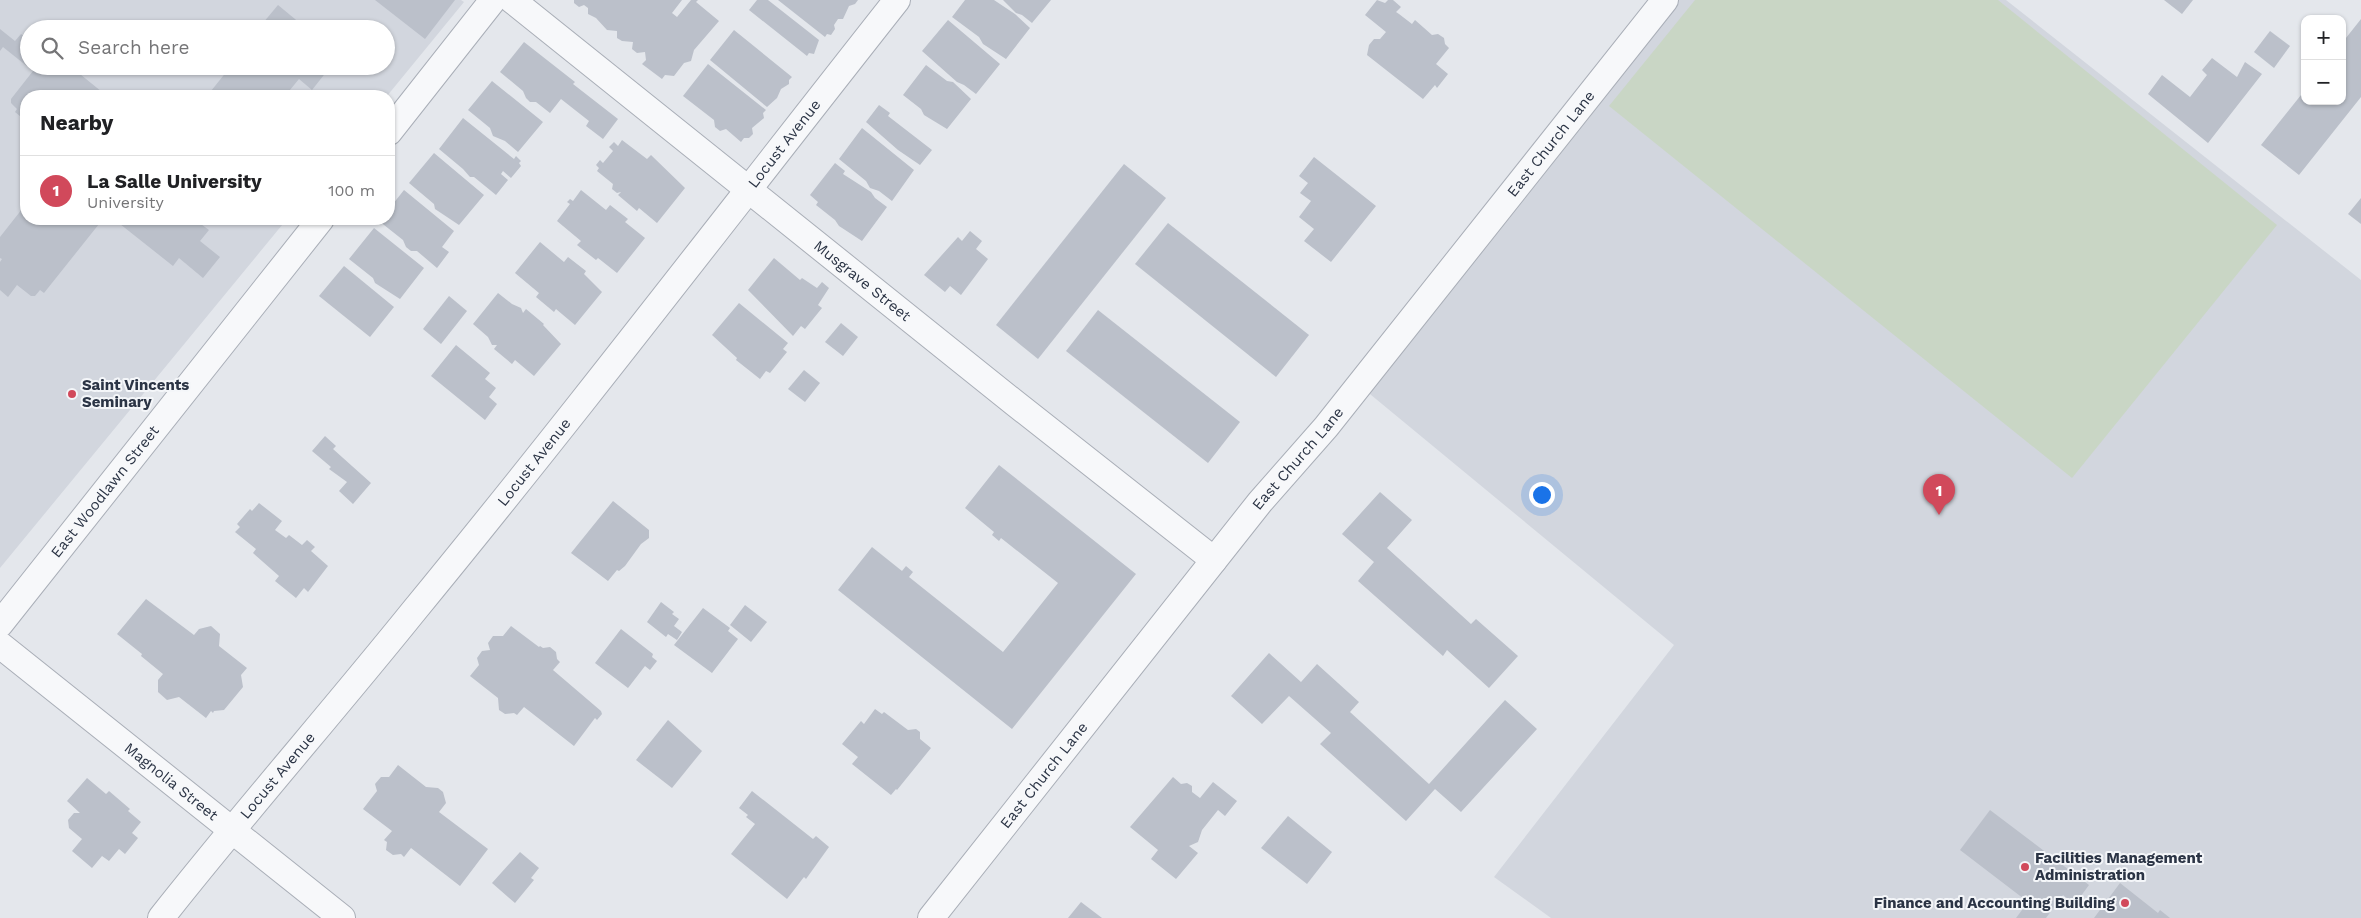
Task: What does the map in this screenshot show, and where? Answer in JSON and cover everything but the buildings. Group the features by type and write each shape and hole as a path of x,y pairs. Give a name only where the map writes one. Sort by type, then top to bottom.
{"street":[{"path":"395,124 493,0"},
{"name":"Musgrave Street","path":"512,0 1016,404 1214,560"},
{"name":"Locust Avenue","path":"162,918 232,828 412,614 897,0"},
{"name":"East Church Lane","path":"931,918 1260,502 1326,426 1665,0"},
{"name":"East Woodlawn Street","path":"0,624 316,225"},
{"name":"Magnolia Street","path":"0,645 107,732 232,828 342,918"}],"shaded area":[{"name":"Saint Vincents Seminary","path":"0,0 461,0 464,2 392,90 20,90 20,225 282,225 0,568"},
{"path":"1665,0 2006,0 2361,280 2361,918 1551,918 1494,877 1674,645 1359,385"}],"green space":[{"path":"1695,0 1998,0 2277,225 2072,478 1609,106"}],"place":[{"name":"Saint Vincents Seminary","path":"72,394"},
{"name":"La Salle University","path":"1939,515"},
{"name":"Facilities Management Administration","path":"2025,867"},
{"name":"Finance and Accounting Building","path":"2125,903"}]}
